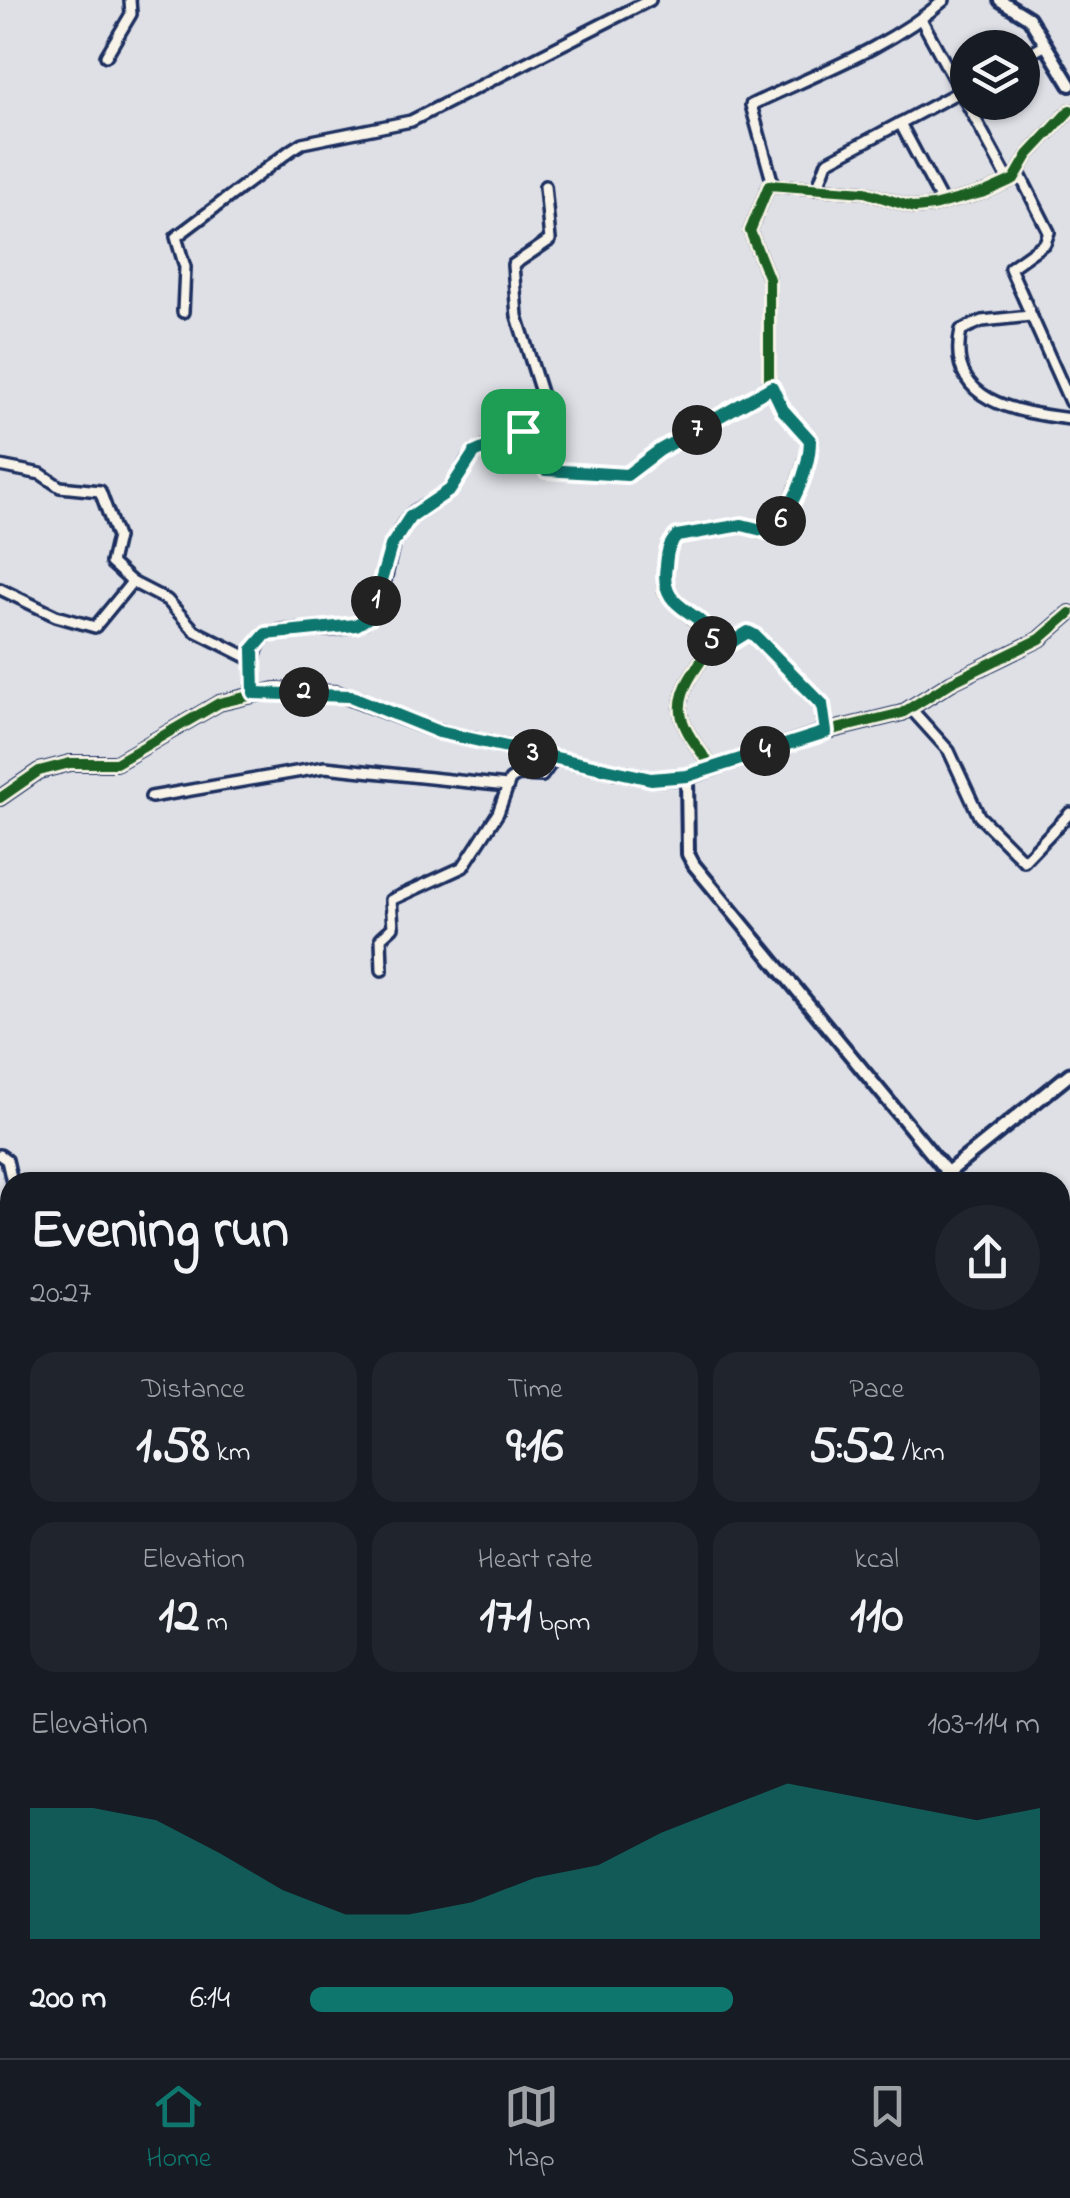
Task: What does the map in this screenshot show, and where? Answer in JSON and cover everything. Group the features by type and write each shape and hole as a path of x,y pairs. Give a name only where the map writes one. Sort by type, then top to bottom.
{"main road":[{"path":"958,1172 1070,1074"}],"street":[{"path":"106,56 131,14 130,0"},
{"path":"183,312 184,268 176,237 181,228 230,199 291,150 302,143 411,121 650,0"},
{"path":"773,184 752,105 921,20 944,0"},
{"path":"1000,0 1030,18 1070,85"},
{"path":"921,20 950,67"},
{"path":"1040,48 1046,45"},
{"path":"817,189 827,162 950,96"},
{"path":"712,644 706,628 664,592 668,548 684,533 742,525 766,531 780,522 791,502 810,440 783,410 772,387 769,279 750,231 764,190 773,184 880,195 916,208 942,202 1010,182 1028,155 1070,110"},
{"path":"979,120 1010,182"},
{"path":"900,123 942,202"},
{"path":"1019,172 1049,232 1038,248 1010,265 1070,402"},
{"path":"254,693 253,649 266,634 364,622 374,608 391,546 410,517 450,490 474,453 523,431 540,411 542,399 518,316 513,265 514,260 550,240 546,186"},
{"path":"1030,316 982,322 961,330 964,377 975,390 1000,404 1070,419"},
{"path":"523,431 537,444 546,470 620,477 772,387"},
{"path":"0,466 41,474 60,487 86,486 100,491 116,537 110,563 132,582 166,600 203,636 251,659"},
{"path":"0,589 91,628 102,622 132,582"},
{"path":"0,798 22,781 55,765 116,763 204,710 254,693 350,696 439,732 651,779 687,776 911,708 965,675 1040,639 1070,613"},
{"path":"712,644 732,642 748,632 754,635 822,704 826,732"},
{"path":"712,644 682,690 679,714 713,768"},
{"path":"911,708 949,751 979,816 1024,860 1070,813"},
{"path":"382,970 381,938 393,927 391,900 464,867 498,813 507,786 518,775 542,776 554,759"},
{"path":"152,797 325,767 507,786"},
{"path":"687,776 688,854 694,866 946,1172"}],"cycle path":[{"path":"713,768 686,729 681,706 711,636 664,591 668,548 684,533 741,525 761,532 776,527 791,502 810,447 807,435 783,410 769,378 769,279 750,231 769,185 865,192 915,208 933,206 985,192 1014,179 1028,155 1070,110"},
{"path":"0,798 39,771 70,763 116,763 219,703 275,690 337,693 439,732 651,779 687,777 820,733 902,713 952,682 1040,639 1070,613"}],"route":[{"path":"772,387 788,417 810,440 791,502 780,522 766,531 742,525 677,536 668,548 664,592 706,628 712,644 732,642 748,632 754,635 784,670 822,704 826,732 687,776 651,779 439,732 337,693 254,693 251,659 258,641 275,632 364,622 374,608 391,546 414,512 450,490 474,453 523,431 537,444 546,470 620,477 772,387"}]}
